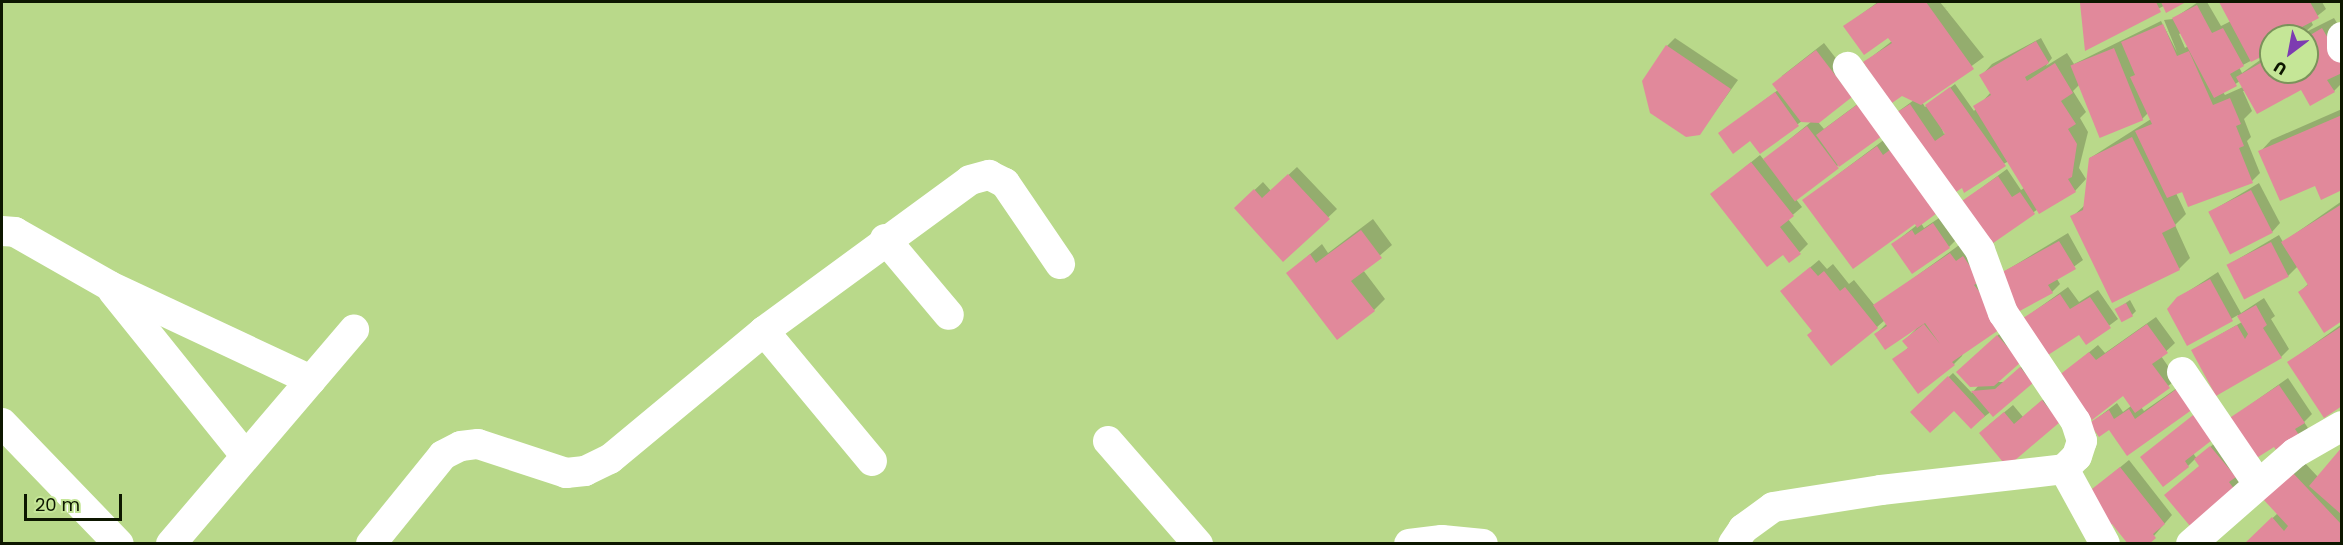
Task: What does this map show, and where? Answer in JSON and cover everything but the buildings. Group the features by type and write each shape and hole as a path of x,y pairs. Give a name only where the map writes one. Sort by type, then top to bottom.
{"street":[{"path":"2342,37 2342,48"},
{"path":"1733,543 1743,529 1773,507 1881,490 2064,468 2077,456 2082,441 2076,422 2003,313 1980,250 1848,67"},
{"path":"371,543 443,455 478,444 541,467 566,472 585,471 610,459 641,436 764,331 885,239 970,180 989,175 1005,183 1060,264"},
{"path":"2,231 15,232 110,286 311,380"},
{"path":"885,239 949,315"},
{"path":"110,286 245,455"},
{"path":"171,543 354,330"},
{"path":"764,331 872,461"},
{"path":"2182,372 2258,484"},
{"path":"2,423 118,543"},
{"path":"2191,543 2295,453 2342,426"},
{"path":"1108,441 1198,543"},
{"path":"2064,468 2105,543"},
{"path":"1409,543 1442,540 1483,543"}]}
